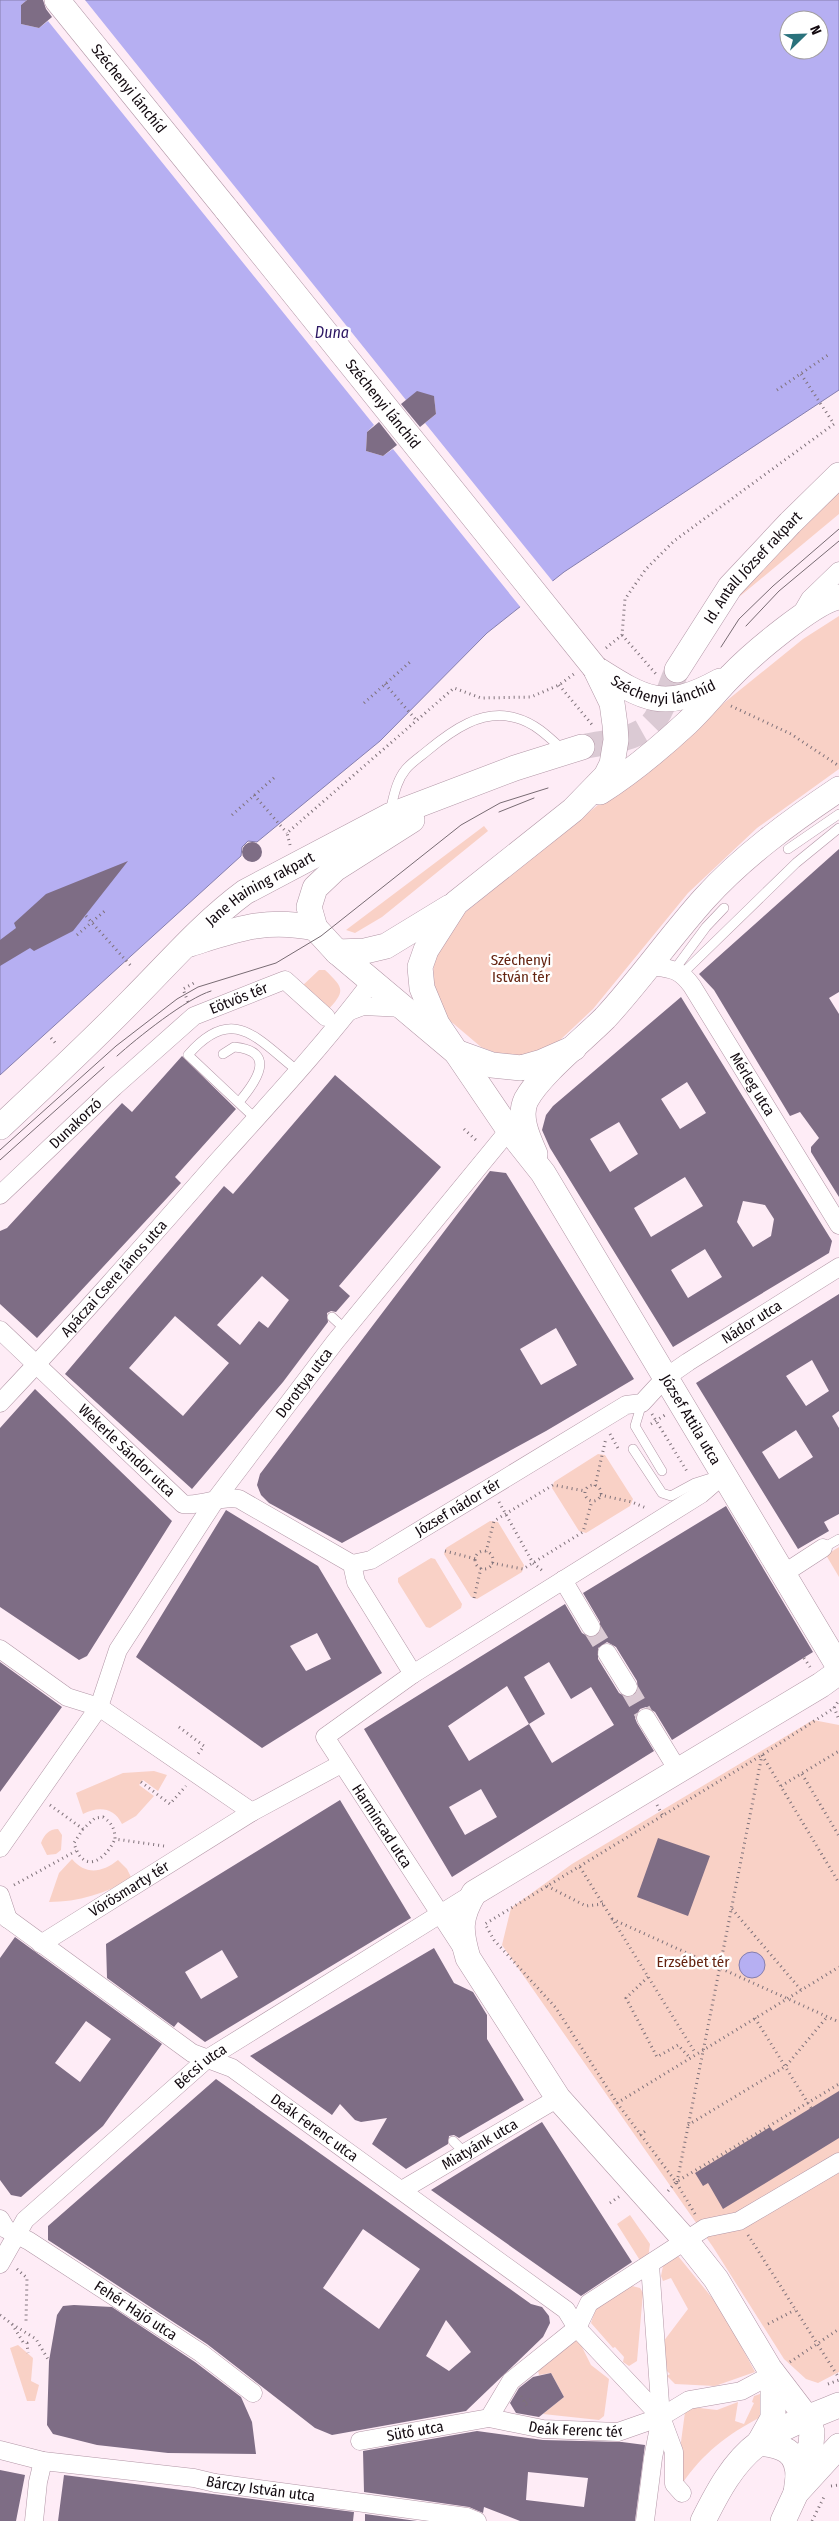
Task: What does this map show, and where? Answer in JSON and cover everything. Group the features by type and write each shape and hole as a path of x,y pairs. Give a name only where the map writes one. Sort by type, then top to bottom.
{"street":[{"name":"Széchenyi lánchíd","path":"57,0 629,690 643,696 678,699 702,691 733,674"},
{"name":"Id. Antall József rakpart","path":"667,673 730,587 790,523 839,475"},
{"path":"797,620 810,599 839,571"},
{"path":"337,952 372,950 386,946 456,903 572,810 615,783 687,723 733,674 797,620 817,606 839,597"},
{"name":"Széchenyi lánchíd","path":"572,810 606,776 612,764 616,740 588,736 612,703 601,658"},
{"name":"Jane Haining rakpart","path":"0,1127 71,1061 185,945 225,907 245,892 390,816 588,736"},
{"path":"458,789 335,869 315,888 309,907 315,928 337,952 456,1052 492,1065 521,1068 542,1062 574,1048"},
{"path":"543,1173 527,1134 523,1111 526,1100 539,1084 605,1018 705,898 770,838 839,789"},
{"path":"456,903 426,950 420,967 422,988 437,1024 509,1130 543,1173"},
{"path":"185,945 247,926 267,923 287,923 315,928"},
{"path":"256,1118 350,1010 407,934"},
{"path":"650,966 679,971"},
{"name":"Mérleg utca","path":"679,971 839,1225"},
{"name":"Eötvös tér","path":"152,1054 194,1016 285,980 326,1017"},
{"path":"350,1010 372,1006 404,1008"},
{"name":"Dunakorzó","path":"0,1195 114,1087 152,1054"},
{"name":"Apáczai Csere János utca","path":"0,1403 256,1118"},
{"name":"Dorottya utca","path":"99,1707 118,1650 216,1499 341,1336 509,1130"},
{"name":"József Attila utca","path":"543,1173 839,1667"},
{"name":"Nádor utca","path":"665,1378 839,1267"},
{"name":"Wekerle Sándor utca","path":"0,1330 183,1504 195,1506 226,1496 239,1499 352,1564"},
{"path":"646,1407 665,1378"},
{"name":"József nádor tér","path":"352,1564 371,1560 626,1405 646,1407"},
{"path":"352,1564 356,1582 413,1674 701,1494 723,1475"},
{"path":"783,1574 823,1548"},
{"path":"563,1580 591,1626"},
{"path":"0,1649 67,1697 99,1707 252,1812"},
{"path":"607,1653 628,1687"},
{"path":"783,2521 811,2446 812,2432 808,2419 790,2393 773,2374 716,2279 686,2241 558,2098 440,1914 678,1772 839,1672"},
{"name":"Harmincad utca","path":"413,1674 325,1737 440,1914"},
{"path":"0,1848 99,1707"},
{"path":"646,1718 678,1772"},
{"name":"Vörösmarty tér","path":"41,1944 252,1812 341,1764"},
{"path":"4,1891 3,1921 41,1944"},
{"path":"468,1958 462,1937 462,1925 466,1907 474,1893"},
{"name":"Bécsi utca","path":"7,2265 16,2234 25,2220 207,2059 440,1914"},
{"name":"Deák Ferenc utca","path":"41,1944 192,2053 232,2068 566,2310 577,2328"},
{"name":"Miatyánk utca","path":"402,2190 446,2166 558,2098"},
{"path":"489,2418 511,2381 577,2328 589,2303 705,2228 739,2221 839,2162"},
{"name":"Fehér Hajó utca","path":"0,2219 6,2229 201,2353 253,2392"},
{"path":"645,2521 653,2458 661,2417 650,2265"},
{"path":"577,2328 661,2417 674,2452 674,2484 682,2493"},
{"path":"703,2521 725,2481 759,2443 773,2418 773,2374"},
{"name":"Deák Ferenc tér","path":"470,2422 489,2418 543,2429 618,2432 661,2417 689,2400 742,2391 773,2374"},
{"path":"790,2393 836,2407"},
{"path":"759,2443 836,2407"},
{"name":"Sütő utca","path":"360,2441 470,2422"},
{"path":"759,2443 787,2450 798,2466 797,2485"},
{"path":"797,2485 839,2446"},
{"name":"Bárczy István utca","path":"0,2450 43,2461 164,2475 467,2517 478,2521"},
{"path":"34,2521 38,2482 43,2461"}],"lane":[{"path":"797,620 832,589 839,586"},
{"path":"390,816 396,786 406,768 451,731 473,720 494,716 515,717 533,725 588,736"},
{"path":"788,849 839,814"},
{"path":"679,971 796,863 839,828"},
{"path":"679,971 706,928 724,908"},
{"path":"256,1118 188,1055 206,1036 232,1028 247,1030 298,1071"},
{"path":"223,1054 234,1047 243,1048 253,1053 259,1060 260,1070 257,1079 239,1102"},
{"path":"332,1317 341,1336"},
{"path":"646,1407 635,1426 662,1471"},
{"path":"633,1448 662,1493 671,1496 694,1483 723,1475"},
{"path":"823,1548 839,1539"},
{"path":"453,2141 466,2154"}],"path":[{"path":"777,390 828,355"},
{"path":"601,658 622,635 625,598 646,569 674,541 834,424 801,374"},
{"path":"622,635 667,673"},
{"path":"364,703 410,662"},
{"path":"385,684 416,720"},
{"path":"559,685 588,736"},
{"path":"725,704 790,734 839,766"},
{"path":"232,815 276,776"},
{"path":"254,795 287,833"},
{"path":"77,935 107,909"},
{"path":"86,916 131,966"},
{"path":"646,1407 694,1483"},
{"path":"651,1424 656,1421"},
{"path":"595,1486 607,1430"},
{"path":"486,1552 494,1521 553,1485 585,1492"},
{"path":"592,1501 586,1497 585,1492 588,1487 595,1486"},
{"path":"592,1501 597,1500 600,1495 599,1489 595,1486"},
{"path":"490,1487 533,1563 553,1578 563,1580"},
{"path":"600,1495 632,1502 649,1509"},
{"path":"492,1563 523,1568 583,1532 592,1501"},
{"path":"445,1551 476,1559"},
{"path":"486,1552 491,1555 492,1563 489,1568 481,1568 476,1564 476,1559 479,1553 486,1552"},
{"path":"474,1598 481,1568"},
{"path":"676,2182 617,2102 556,2008 494,1940 485,1924 762,1754 834,1708 839,1700"},
{"path":"179,1727 195,1739"},
{"path":"781,1786 839,1751"},
{"path":"762,1754 839,1883"},
{"path":"676,2182 762,1754"},
{"path":"141,1782 170,1804 197,1774"},
{"path":"802,1774 839,1836"},
{"path":"38,1796 83,1829"},
{"path":"103,1817 110,1822 114,1828 115,1839 110,1851 96,1861 86,1861 76,1851 76,1838 83,1829 95,1818 103,1817"},
{"path":"115,1839 192,1850"},
{"path":"4,1891 76,1851"},
{"path":"580,1867 696,2054"},
{"path":"547,1886 586,1906 603,1904"},
{"path":"731,1909 801,1990"},
{"path":"612,1919 839,2022"},
{"path":"617,2102 839,1967"},
{"path":"648,1977 626,1998 657,2057 678,2045 690,2058"},
{"path":"688,2125 786,2066 826,2017"},
{"path":"755,2018 811,2108"},
{"path":"676,2182 839,2084"},
{"path":"640,2135 648,2129"},
{"path":"739,2221 839,2378"},
{"path":"7,2265 27,2278 26,2321"},
{"path":"768,2324 795,2310"},
{"path":"0,2316 36,2339 49,2361"},
{"path":"12,2324 23,2342 27,2343 28,2353"},
{"path":"773,2374 839,2329"},
{"path":"511,2381 526,2403 532,2418 543,2429"},
{"path":"526,2403 534,2397"},
{"path":"812,2521 830,2487 839,2485"}],"green space":[{"path":"839,491 839,514 739,597 747,582"},
{"name":"Széchenyi István tér","path":"839,616 839,769 757,828 688,893 593,1009 558,1042 539,1053 520,1056 499,1054 481,1047 448,1019 438,1001 433,978 434,958 457,919 803,639"},
{"path":"484,826 488,831 382,917 355,933 346,930"},
{"path":"319,970 325,970 336,981 340,990 337,999 327,1011 301,987"},
{"path":"598,1454 605,1455 633,1499 630,1506 586,1533 579,1531 552,1488 554,1482"},
{"path":"490,1521 498,1522 524,1565 522,1572 477,1599 471,1597 444,1554 446,1548"},
{"path":"839,1547 839,1577 826,1555"},
{"path":"431,1558 435,1559 462,1604 461,1608 430,1628 426,1627 398,1582 398,1578"},
{"name":"Erzsébet tér","path":"813,1720 839,1725 839,2372 818,2383 806,2379 784,2359 713,2247 502,1945 511,1908 572,1864"},
{"path":"154,1771 167,1775 158,1791 143,1780 139,1785 154,1796 136,1816 122,1824 119,1818 110,1811 100,1809 83,1814 76,1793 123,1773"},
{"path":"58,1829 62,1835 61,1850 56,1854 47,1855 41,1843 42,1840 49,1831"},
{"path":"72,1859 82,1868 88,1870 106,1868 118,1860 127,1869 132,1879 92,1896 60,1902 49,1902 59,1873"},
{"path":"630,2215 650,2244 648,2258 641,2262 617,2224"},
{"path":"678,2256 722,2310 755,2372 715,2386 675,2384 667,2376 670,2374 664,2368 660,2346 688,2309 671,2278 663,2281 661,2276 663,2266"},
{"path":"632,2286 640,2288 643,2293 637,2361 629,2366 623,2362 624,2357 615,2347 613,2348 591,2323 596,2307"},
{"path":"564,2338 579,2341 591,2365 609,2379 604,2416 599,2420 543,2414 564,2397 551,2373 539,2375 537,2366"},
{"path":"18,2345 33,2358 31,2381 39,2385 35,2401 27,2401 10,2348"},
{"path":"760,2394 762,2407 759,2418 716,2446 698,2463 682,2484 681,2442 685,2412 691,2407 717,2410 738,2402 735,2421 744,2424 754,2403 752,2402 754,2396"}],"water":[{"name":"Duna","path":"0,0 839,0 839,390 564,572 487,633 380,741 257,842 248,841 242,847 241,856 0,1075"},
{"path":"752,1952 761,1956 765,1965 761,1974 752,1978 743,1974 739,1965 743,1956"}],"pier":[{"path":"27,0 85,0 406,400 434,397 436,414 425,423 554,583 522,609 393,449 383,456 366,451 367,432 374,425 48,21 39,28 21,24 21,5"}],"building":[{"path":"27,0 43,0 46,9 52,17 39,28 21,24 21,5"},
{"path":"417,391 434,396 436,414 420,427 401,404"},
{"path":"379,422 397,445 383,456 366,451 367,432"},
{"path":"252,842 259,845 262,852 259,859 252,862 245,859 242,852 245,845"},
{"path":"839,849 839,992 829,998 839,1014 839,1197 811,1152 811,1147 819,1138 800,1112 790,1116 714,990 699,974"},
{"path":"128,861 73,931 34,951 30,948 0,966 0,940 16,928 14,923 46,894"},
{"path":"681,997 832,1241 829,1253 673,1347 550,1148 542,1130 546,1115 553,1106","holes":["687,1082 706,1113 680,1129 661,1099","619,1122 638,1154 610,1172 590,1139","685,1177 703,1206 651,1237 634,1208","743,1201 765,1205 774,1219 771,1236 753,1247 737,1222","705,1249 722,1277 688,1298 671,1270"]},
{"path":"182,1056 236,1109 175,1177 181,1183 37,1338 0,1304 0,1231 7,1228 122,1103 132,1112"},
{"path":"335,1075 441,1167 339,1286 350,1296 336,1312 331,1311 327,1313 328,1322 283,1382 192,1489 65,1374 224,1186 233,1194","holes":["262,1276 289,1300 268,1328 259,1321 240,1345 217,1325","175,1316 229,1363 183,1416 129,1368"]},
{"path":"490,1171 506,1173 634,1379 546,1431 342,1543 269,1503 261,1495 257,1485 260,1474","holes":["556,1328 577,1365 541,1385 520,1349"]},
{"path":"839,1294 839,1411 832,1416 839,1428 839,1514 824,1522 829,1531 798,1549 696,1383","holes":["812,1360 829,1391 806,1406 786,1376","796,1430 813,1457 779,1479 762,1452"]},
{"path":"35,1389 172,1521 87,1656 79,1660 0,1607 0,1428"},
{"path":"726,1506 813,1652 672,1740 655,1712 646,1707 640,1709 635,1718 654,1751 452,1877 364,1729 565,1604 582,1633 591,1638 597,1636 600,1632 600,1622 583,1593","holes":["607,1642 616,1647 637,1681 638,1692 628,1698 619,1693 598,1659 598,1648","549,1662 571,1699 591,1687 614,1725 552,1763 529,1724 545,1714 524,1677","507,1686 529,1724 469,1761 448,1726","481,1789 497,1817 465,1835 449,1807"]},
{"path":"226,1510 318,1566 382,1673 262,1748 136,1657","holes":["317,1633 331,1659 306,1671 290,1646"]},
{"path":"0,1662 62,1707 0,1792"},
{"path":"340,1800 411,1918 205,2042 178,2022 174,2027 107,1978 106,1944","holes":["222,1950 238,1977 201,1999 185,1972"]},
{"path":"658,1838 710,1856 688,1916 637,1897"},
{"path":"15,1937 162,2044 103,2126 21,2197 11,2195 0,2180 0,1958","holes":["86,2021 111,2039 80,2082 55,2063"]},
{"path":"434,1948 454,1983 473,1992 487,2015 487,2039 524,2100 459,2138 454,2135 449,2136 448,2144 406,2169 372,2144 387,2118 361,2122 355,2120 340,2104 332,2115 250,2056"},
{"path":"216,2079 531,2304 542,2307 549,2316 550,2323 543,2337 466,2411 332,2435 315,2428 207,2344 48,2240 48,2226","holes":["363,2229 420,2269 379,2329 323,2288","446,2320 471,2352 449,2371 426,2356"]},
{"path":"839,2091 839,2138 723,2209 708,2183 703,2186 695,2173 770,2127 773,2131"},
{"path":"542,2122 632,2262 581,2296 431,2190"},
{"path":"63,2306 112,2307 195,2362 241,2397 252,2422 256,2454 168,2453 97,2445 53,2434 47,2425 49,2361 57,2315"},
{"path":"551,2373 564,2397 539,2417 516,2413 510,2403 519,2388 533,2377"},
{"path":"477,2431 543,2440 622,2442 645,2445 635,2521 520,2521 484,2507 483,2513 469,2507 364,2492 363,2451","holes":["528,2472 588,2478 584,2507 526,2500"]},
{"path":"0,2470 25,2475 16,2521 0,2521"},
{"path":"64,2475 354,2512 353,2521 58,2521"},
{"path":"365,2514 417,2521 365,2521"}],"tunnel":[{"path":"582,747 632,736 649,727 662,708 677,670"},
{"path":"591,1627 607,1653"},
{"path":"628,1687 646,1718"}],"tram line":[{"path":"721,647 739,619 773,586 839,529"},
{"path":"746,626 779,591 839,541"},
{"path":"0,1150 116,1046 177,999 198,987 276,963 321,936 461,825 500,803 548,788"},
{"path":"499,812 534,798"},
{"path":"117,1056 149,1029 176,1010 211,991"},
{"path":"0,1160 104,1067"}]}
